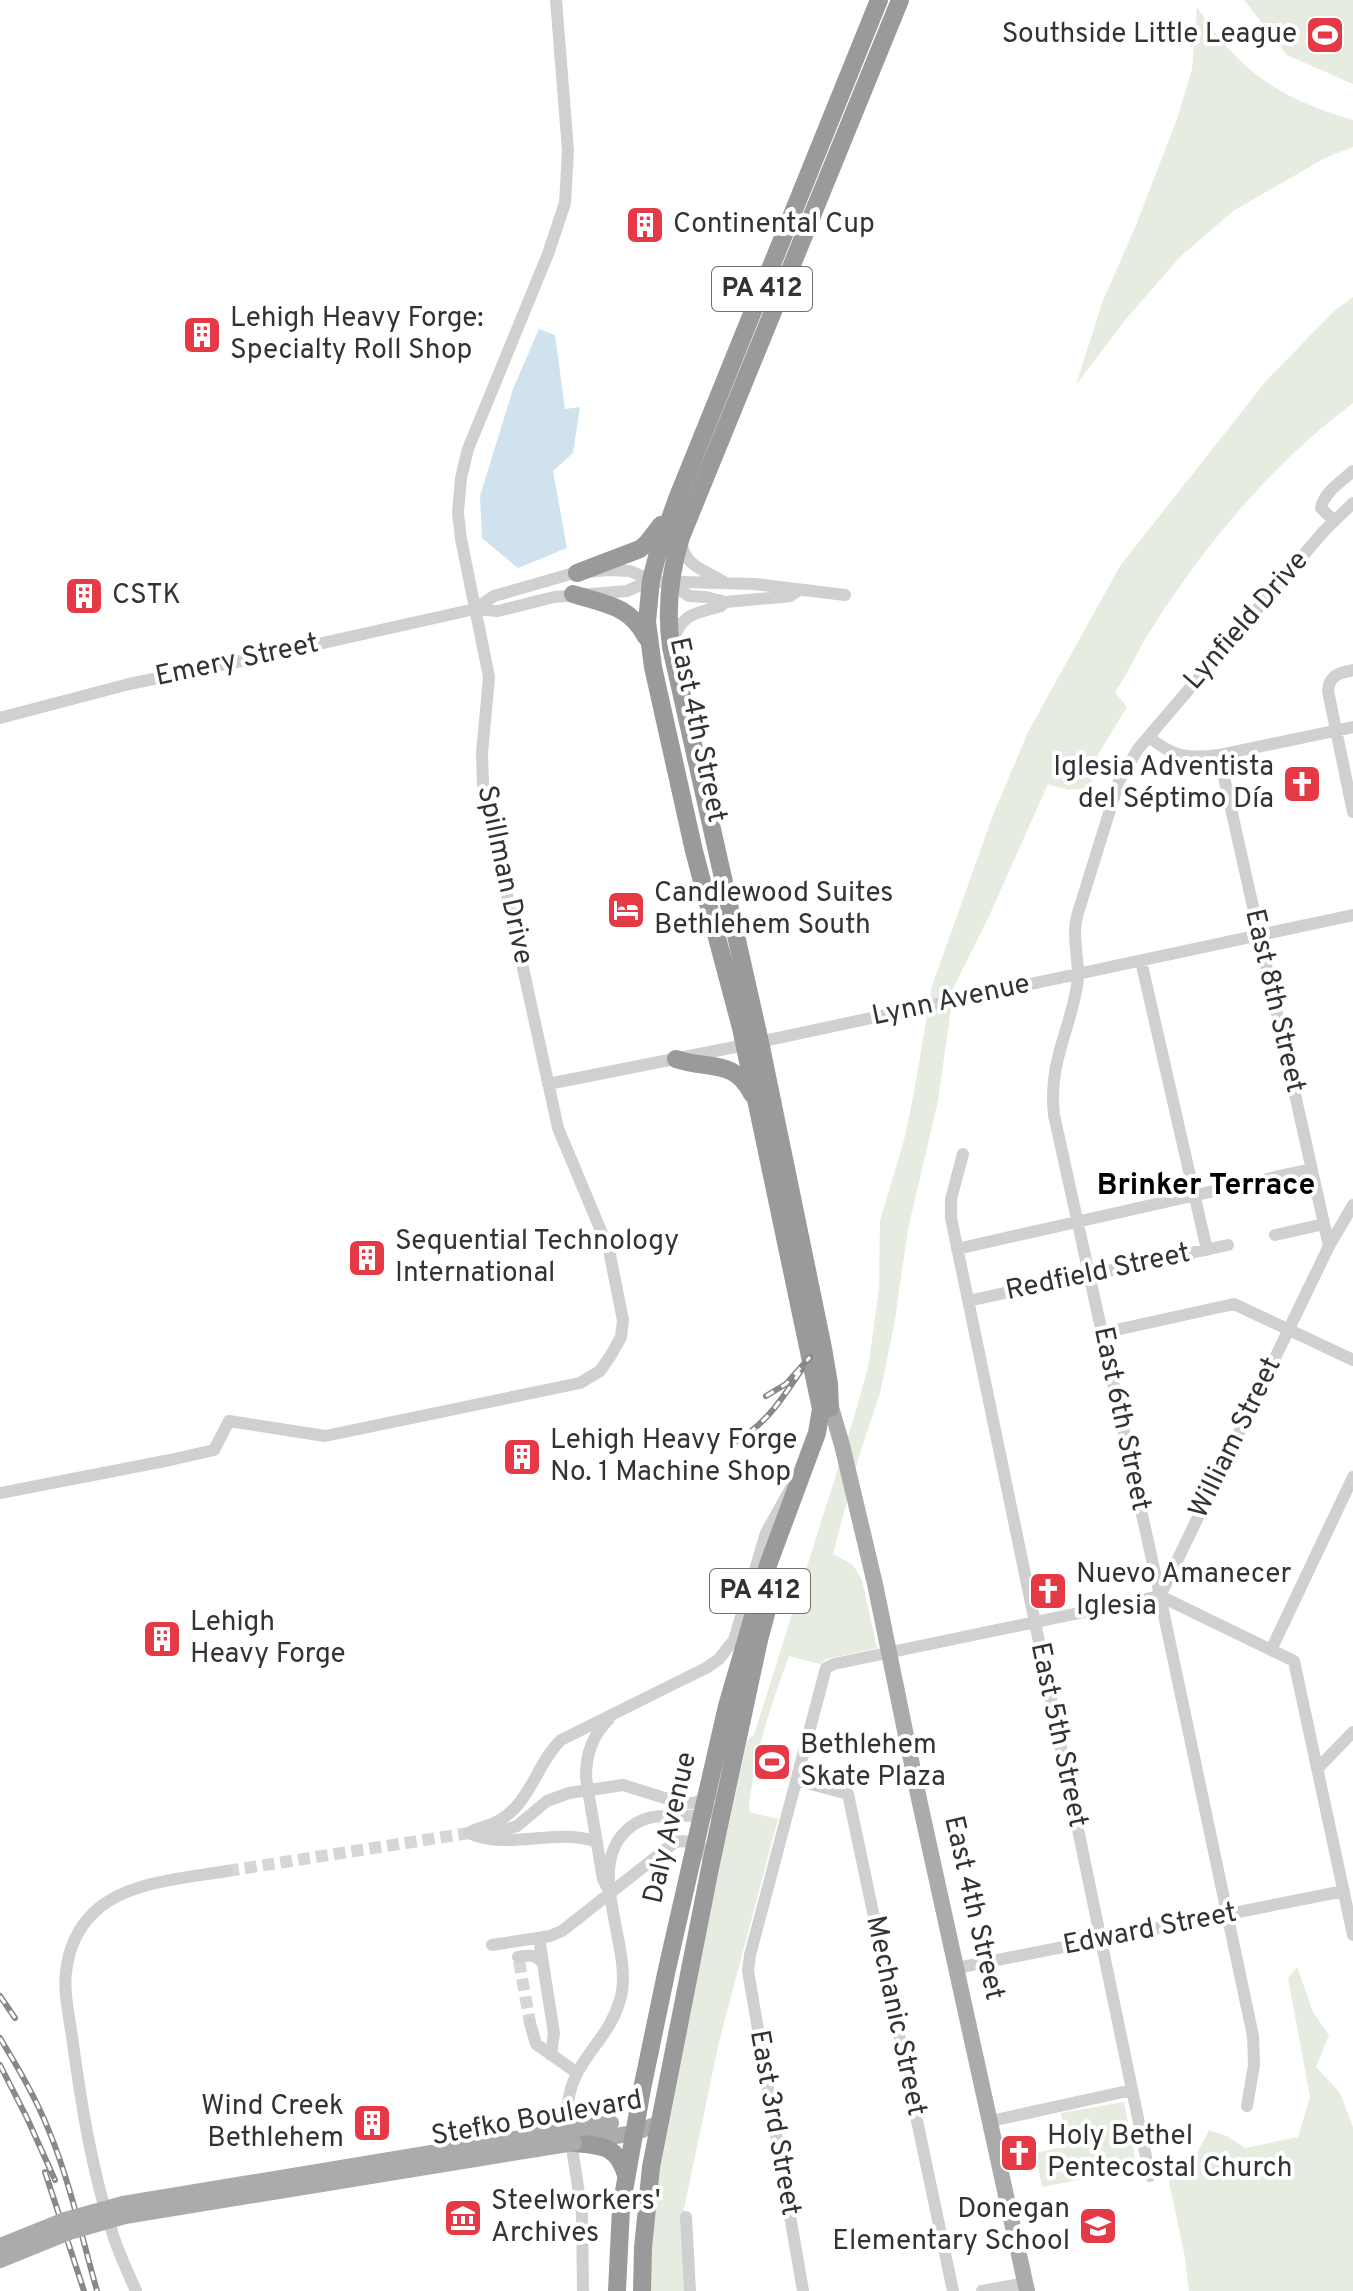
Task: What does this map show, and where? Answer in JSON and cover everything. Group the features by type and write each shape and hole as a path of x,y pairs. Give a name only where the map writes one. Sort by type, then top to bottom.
{"highway":[{"name":"East 4th Street","path":"823,1393 829,1384 816,1345 759,1107 752,1044 694,851 647,622 651,580 677,499 879,0"},
{"name":"East 4th Street","path":"823,1393 813,1367 818,1323 752,1044 671,647 671,584 681,537 900,0"},
{"path":"577,573 640,549 652,537 677,499"},
{"path":"573,594 627,612 641,625 649,641"},
{"path":"676,1059 689,1064 715,1066 737,1074 746,1081 759,1107"},
{"name":"Daly Avenue","path":"617,2291 618,2243 635,2125 727,1706 768,1565 820,1422 823,1393"},
{"name":"Daly Avenue","path":"642,2291 651,2167 710,1868 759,1640 779,1569 827,1433 830,1416 823,1393"},
{"path":"574,2143 592,2145 612,2137 626,2175"}],"main road":[{"name":"East 4th Street","path":"823,1393 842,1445 858,1511 1026,2287"},
{"name":"Stefko Boulevard","path":"0,2246 65,2220 123,2204 612,2137 635,2125 660,2123"},
{"name":"Stefko Boulevard","path":"0,2260 69,2232 125,2216 574,2143"}],"street":[{"name":"Spillman Drive","path":"0,1493 214,1450 229,1421 325,1436 580,1383 600,1371 621,1337 623,1320 609,1250 558,1128 483,785 482,753 489,677 459,524 464,463 548,254 565,203 568,151 556,0"},
{"path":"1334,521 1321,508 1323,501 1353,471"},
{"name":"Lynfield Drive","path":"1146,739 1334,521 1353,503"},
{"path":"681,537 688,561 725,583"},
{"name":"Emery Street","path":"475,609 494,596 577,573 609,570 630,571 671,584 784,586 845,595"},
{"name":"Emery Street","path":"0,718 129,684 475,609 498,611 573,594 627,591 651,580"},
{"name":"Emery Street","path":"671,584 689,596 725,602 782,597 799,590"},
{"path":"671,647 677,630 689,616 725,602"},
{"path":"1353,670 1337,674 1329,682 1328,695 1353,812"},
{"path":"1146,739 1168,752 1195,757 1219,755 1353,727"},
{"name":"East 6th Street","path":"1146,739 1119,781 1077,916 1074,943 1077,988 1056,1060 1054,1115 1160,1596 1254,2045 1247,2106"},
{"name":"East 8th Street","path":"1219,755 1329,1246"},
{"name":"Lynn Avenue","path":"548,1084 752,1044 1353,915"},
{"path":"1141,961 1207,1250"},
{"name":"East 5th Street","path":"963,1154 950,1203 951,1218 1150,2176"},
{"path":"957,1249 1311,1169"},
{"name":"William Street","path":"1160,1596 1329,1246 1353,1205"},
{"path":"1275,1235 1324,1224"},
{"name":"Redfield Street","path":"968,1301 1228,1245"},
{"path":"1102,1333 1234,1304 1353,1360"},
{"path":"474,1832 499,1821 517,1807 561,1740 706,1668 731,1646 766,1533 806,1461"},
{"path":"1271,1650 1353,1477"},
{"path":"888,1652 1160,1596 1294,1661 1353,1935"},
{"name":"East 3rd Street","path":"803,2291 748,1971 750,1955 826,1668 888,1652"},
{"path":"610,1893 603,1879 589,1796 587,1756 596,1734 622,1710"},
{"path":"1317,1769 1353,1732"},
{"path":"583,2291 582,2213 567,2115 576,2072 615,2015 622,1994 622,1965 610,1893 612,1855 620,1838 631,1826 658,1815 705,1806 731,1772"},
{"name":"Mechanic Street","path":"796,1780 848,1794 953,2291"},
{"path":"474,1832 490,1835 511,1828 547,1801 569,1793 623,1785 681,1803 705,1806 714,1813 725,1804"},
{"path":"474,1832 490,1839 571,1837 597,1842"},
{"path":"519,1959 495,1944 539,1938 562,1931 670,1844 682,1841 700,1845 707,1854 710,1868"},
{"path":"136,2291 113,2236 88,2140 66,1988 67,1963 81,1927 110,1900 133,1889 227,1871"},
{"name":"Edward Street","path":"957,1968 1344,1891"},
{"path":"539,1938 554,2033 551,2055"},
{"path":"516,1941 519,1959"},
{"path":"519,1959 534,1956 543,1964"},
{"path":"530,2023 536,2044 576,2072"},
{"path":"991,2121 1132,2090"},
{"path":"686,2217 690,2291"},
{"path":"982,2291 1026,2287"}],"shaded area":[{"name":"Southside Little League","path":"1244,0 1353,0 1353,84 1287,55"},
{"path":"1197,7 1229,49 1263,80 1304,102 1353,120 1353,147 1325,158 1233,211 1180,257 1126,319 1076,385 1102,303 1177,119 1192,69"},
{"path":"1353,297 1353,403 1295,452 1242,506 1173,596 1115,692 1127,707 1091,766 1092,787 1070,789 1048,784 954,987 938,1101 908,1229 894,1326 880,1393 859,1456 833,1554 853,1565 862,1580 877,1648 827,1659 820,1664 789,1656 782,1674 759,1749 749,1807 750,1812 778,1819 719,2042 681,2223 684,2291 649,2291 658,2160 724,1838 747,1741 754,1735 868,1368 879,1289 880,1221 904,1140 932,986 993,815 1028,732 1120,566 1266,381 1332,313"},
{"path":"1297,1967 1313,2012 1329,2035 1316,2067 1340,2093 1353,2127 1353,2291 1189,2291 1165,2163 1197,2153 1209,2130 1227,2136 1245,2148 1298,2137 1310,2097 1288,1978"},
{"path":"1124,2102 1137,2168 1042,2187 1035,2153 1067,2146 1061,2113"}],"water":[{"path":"539,329 555,335 565,409 580,407 573,453 553,471 567,548 518,568 482,538 480,496 513,389"}],"tunnel":[{"path":"227,1871 469,1833"},
{"path":"519,1961 530,2023"}],"railway":[{"path":"766,1396 786,1384 810,1357"},
{"path":"733,1443 764,1420 802,1369"},
{"path":"0,1996 15,2018"},
{"path":"0,2038 33,2095 56,2150 97,2291"},
{"path":"0,2065 55,2180"},
{"path":"45,2172 84,2291"}],"place":[{"name":"Southside Little League","path":"1325,35"},
{"name":"Continental Cup","path":"645,225"},
{"name":"Lehigh Heavy Forge: Specialty Roll Shop","path":"202,335"},
{"name":"CSTK","path":"84,596"},
{"name":"Iglesia Adventista del Séptimo Día","path":"1302,784"},
{"name":"Candlewood Suites Bethlehem South","path":"626,910"},
{"name":"Sequential Technology International","path":"367,1258"},
{"name":"Lehigh Heavy Forge No. 1 Machine Shop","path":"522,1457"},
{"name":"Nuevo Amanecer Iglesia","path":"1048,1591"},
{"name":"Lehigh Heavy Forge","path":"162,1639"},
{"name":"Bethlehem Skate Plaza","path":"772,1762"},
{"name":"Wind Creek Bethlehem","path":"372,2123"},
{"name":"Holy Bethel Pentecostal Church","path":"1019,2153"},
{"name":"Steelworkers' Archives","path":"463,2218"},
{"name":"Donegan Elementary School","path":"1098,2226"}],"district":[{"name":"Brinker Terrace","path":"1206,1186"}]}
